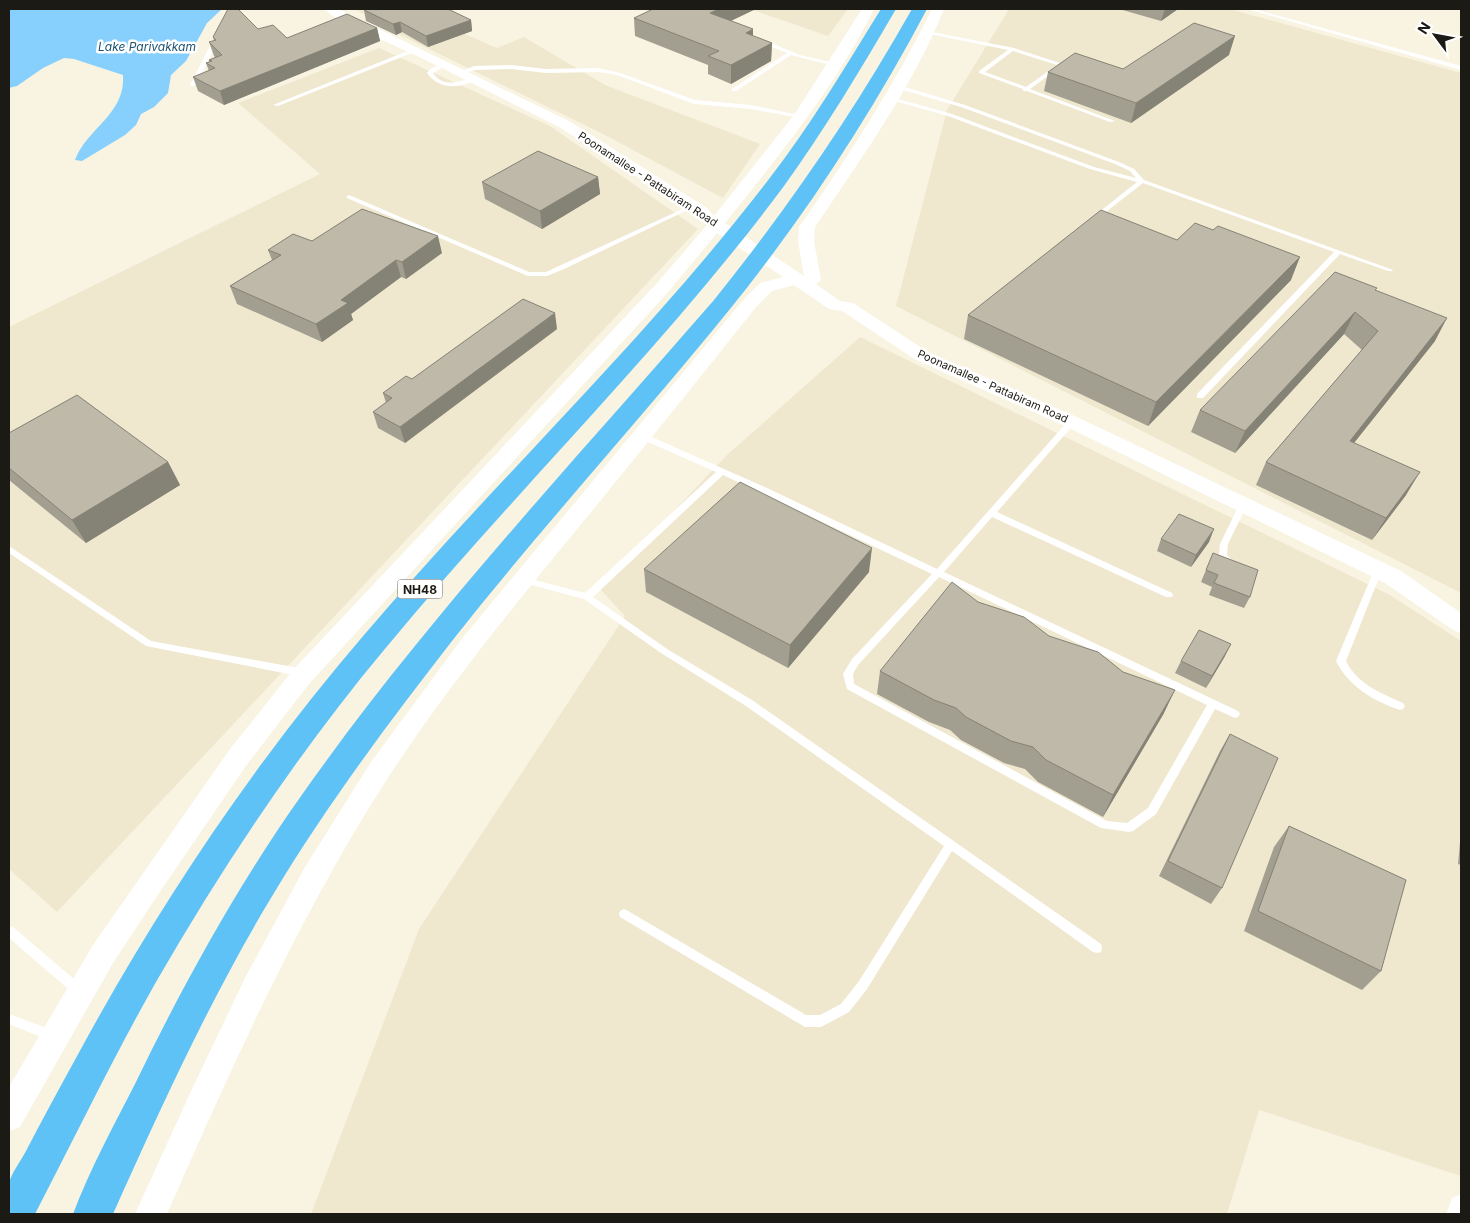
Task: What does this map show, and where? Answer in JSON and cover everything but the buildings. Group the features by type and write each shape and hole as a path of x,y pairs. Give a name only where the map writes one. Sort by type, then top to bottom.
{"highway":[{"name":"NH48","path":"14,1214 96,1056 144,971 233,831 310,723 421,587 676,304 717,221 827,110 888,9"},
{"path":"93,1214 174,1044 238,925 288,842 346,758 439,636 733,291 764,252 820,174 923,21"}],"street":[{"name":"Poonamallee - Pattabiram Road","path":"330,9 341,16 468,75 564,124 764,252 805,280 835,305 847,307 922,356 1072,422 1393,577 1461,624"},
{"path":"9,1116 102,954 190,823 239,756 304,673 664,286 800,116 835,64 868,9"},
{"path":"733,291 805,280 807,227 894,93 923,21 938,9"},
{"path":"151,1214 236,1026 322,860 418,712 523,580 750,303 766,287"},
{"path":"1459,1214 1461,1207"}],"lane":[{"path":"1249,9 1461,68"},
{"path":"923,21 1077,70"},
{"path":"193,85 218,35"},
{"path":"758,40 791,53 835,64"},
{"path":"1012,49 981,72 1112,121"},
{"path":"276,105 416,50"},
{"path":"734,90 791,53"},
{"path":"1025,90 1068,59"},
{"path":"468,75 474,68 511,67 546,71 599,70 618,74 694,102 751,107 800,116"},
{"path":"894,93 963,106 1117,163 1132,170 1142,180"},
{"path":"894,93 1092,168 1142,180 1390,270"},
{"path":"1090,223 1142,180"},
{"path":"349,197 528,274 547,274 717,221"},
{"path":"1200,396 1338,252"},
{"path":"1072,422 938,573 855,662 848,674 850,686 1105,825 1129,828 1152,811 1213,704"},
{"path":"642,436 722,471 1235,714"},
{"path":"587,597 722,471"},
{"path":"1234,565 1224,556 1224,544 1243,505"},
{"path":"991,513 1169,595"},
{"path":"9,549 148,644 304,673"},
{"path":"1378,570 1341,661 1345,673 1356,683 1400,706"},
{"path":"523,580 587,597 664,651 749,703 1097,948"},
{"path":"624,914 805,1021 821,1021 845,1008 863,985 950,845"},
{"path":"9,931 80,992"},
{"path":"9,1019 54,1036"}],"shaded area":[{"path":"355,9 429,9 419,14 497,48 524,37 605,85 760,144 723,198 603,134 386,28"},
{"path":"750,9 848,9 828,36"},
{"path":"1009,9 1230,9 1461,73 1461,593 896,306 947,110"},
{"path":"379,48 550,126 698,229 57,912 9,869 9,327 320,174 238,103"},
{"path":"860,337 1390,595 1461,641 1461,1176 1259,1110 1227,1214 311,1214 419,929 625,616 600,589 726,456"}],"water":[{"name":"Lake Parivakkam","path":"9,9 222,9 207,23 186,61 171,75 168,93 154,107 141,114 136,125 125,135 82,161 75,160 88,139 112,111 122,89 123,75 74,59 64,58 43,68 17,86 9,88"}]}
